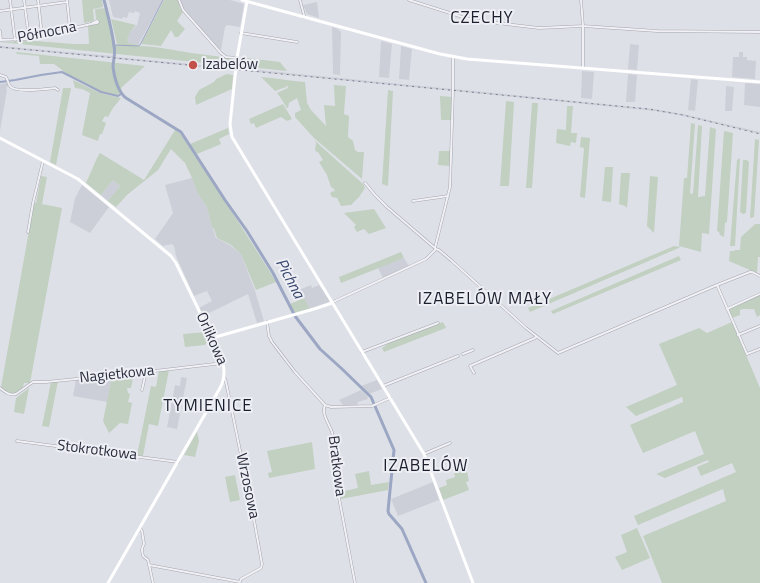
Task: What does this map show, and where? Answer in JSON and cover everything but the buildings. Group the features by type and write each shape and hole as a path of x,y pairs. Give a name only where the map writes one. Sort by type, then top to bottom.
{"street":[{"path":"10,0 15,40"},
{"path":"24,0 29,38"},
{"path":"38,0 42,35"},
{"path":"179,0 183,10 221,54 226,57 237,58"},
{"path":"242,0 453,57 483,61 760,82"},
{"path":"300,0 304,17"},
{"path":"409,0 479,21 539,28 583,26 657,30 760,32"},
{"path":"581,0 583,26 583,69"},
{"path":"0,12 67,1 70,28"},
{"path":"247,1 237,58 230,124 232,137 424,454 473,583"},
{"name":"Północna","path":"1,40 29,38 94,23"},
{"path":"0,32 1,40"},
{"path":"241,33 297,42"},
{"path":"212,338 332,303 426,259 436,249 450,185 454,90 453,57"},
{"path":"0,75 6,77 11,88 17,90 55,88 58,90"},
{"name":"Orlikowa","path":"0,138 75,177 171,256 176,263 223,363 225,372 220,388 108,583"},
{"path":"28,232 43,161"},
{"path":"365,183 391,211 452,261 536,337 557,353 750,272 760,276"},
{"path":"413,201 448,196"},
{"path":"717,285 747,354 760,349"},
{"path":"727,308 760,294"},
{"path":"267,322 269,336 272,342 295,372 325,405 331,407 374,405 390,398"},
{"path":"362,352 438,323"},
{"path":"738,335 760,326"},
{"path":"474,373 470,366 536,337"},
{"path":"462,354 473,350"},
{"path":"383,386 458,356"},
{"name":"Nagietkowa","path":"0,388 8,394 14,395 27,385 34,382 146,372 223,363"},
{"path":"142,390 146,372"},
{"name":"Wrzosowa","path":"224,378 262,561 261,568 243,578 240,582"},
{"name":"Bratkowa","path":"325,405 324,410 332,434 331,454 355,583"},
{"name":"Stokrotkowa","path":"17,441 178,462"},
{"path":"424,454 450,443"},
{"path":"140,528 142,530 144,544 142,548 143,556 148,560 153,583"},
{"path":"149,565 240,582"}],"shaded area":[{"path":"109,0 163,0 138,45 129,43 127,40 130,32 137,25 140,13 135,11 134,13 129,12 127,18 123,17 122,19 113,17"},
{"path":"180,0 230,0 244,4 240,27 227,25 225,27 221,50 183,8"},
{"path":"317,2 319,18 307,14 303,5"},
{"path":"332,27 341,31 340,75 333,74"},
{"path":"381,41 392,44 389,78 379,77"},
{"path":"630,44 639,45 637,70 628,69"},
{"path":"0,46 113,56 112,58 0,48"},
{"path":"401,46 412,49 409,80 399,79"},
{"path":"739,52 743,52 743,57 747,57 747,60 756,61 755,79 732,77 733,57 739,57"},
{"path":"116,57 235,68 234,70 116,59"},
{"path":"237,68 453,89 453,91 236,70"},
{"path":"582,71 594,72 592,99 581,98"},
{"path":"628,74 637,75 635,102 626,102"},
{"path":"691,79 698,80 695,111 688,110"},
{"path":"7,83 8,86 6,88 7,90 0,131 0,84"},
{"path":"745,83 760,84 760,107 744,105"},
{"path":"726,86 734,87 732,111 725,111"},
{"path":"454,89 655,109 760,132 760,134 655,111 454,91"},
{"path":"192,178 198,194 207,207 216,238 231,246 241,254 255,291 264,321 257,323 248,294 203,316 199,308 212,301 207,291 194,296 176,256 174,246 172,244 163,246 155,239 173,213 165,185"},
{"path":"113,180 120,186 108,201 101,195"},
{"path":"82,185 109,207 90,233 70,222 75,198"},
{"path":"404,258 409,266 383,278 378,268"},
{"path":"311,285 312,288 319,285 330,301 310,309 299,290"},
{"path":"112,376 107,402 73,396 76,380"},
{"path":"181,377 187,378 177,429 167,427 175,385 180,386"},
{"path":"377,380 382,389 369,394 361,386"},
{"path":"361,390 368,399 358,402 357,405 343,405 339,400"},
{"path":"433,482 439,500 398,516 391,499"}],"green space":[{"path":"82,0 102,0 103,7 93,9 94,21 84,23"},
{"path":"164,0 178,0 180,8 183,12 177,21 185,29 178,37 175,37 171,30 161,46 141,44"},
{"path":"106,8 115,45 119,44 117,44 111,19 136,25 130,32 127,40 129,43 139,45 137,45 138,46 158,47 234,59 234,66 0,42 35,41 89,44 88,25 99,23 99,20 96,19 95,9"},
{"path":"16,52 145,66 121,88 122,92 117,95 101,92 70,76 54,64 40,64 39,56 17,54"},
{"path":"238,57 280,62 287,71 239,66"},
{"path":"227,74 233,75 232,89 196,105 195,97 199,90"},
{"path":"261,77 305,82 307,103 311,110 326,126 324,105 335,106 334,85 346,86 344,114 349,116 348,137 353,141 355,150 358,152 364,152 362,179 314,138 295,117 295,113 301,110 297,98 289,103 287,108 277,93 288,88 287,85 286,87 275,91"},
{"path":"73,80 100,93 121,98 108,117 105,116 102,121 106,123 98,141 82,135 90,93 82,89 75,88"},
{"path":"63,88 71,88 56,165 50,162"},
{"path":"388,90 393,91 388,186 382,184"},
{"path":"440,96 452,97 451,120 441,120"},
{"path":"506,101 514,102 509,186 500,186"},
{"path":"532,103 538,103 532,188 526,188"},
{"path":"283,104 292,119 287,121 281,117 256,128 254,123 251,124 249,119"},
{"path":"567,106 573,106 571,133 577,133 576,143 571,142 570,146 556,143 557,129 566,130"},
{"path":"691,123 695,124 690,193 693,194 698,125 702,126 698,197 705,196 710,127 716,129 709,234 702,233 701,252 679,246 684,178 687,178"},
{"path":"228,128 229,134 219,139 221,144 197,154 190,144"},
{"path":"175,130 180,133 276,282 256,290 241,254 231,245 217,238 212,227 207,207 198,194 185,163 171,149 158,170 127,195 116,207 108,201 120,186 113,180 101,195 86,183 100,153 144,180"},
{"path":"724,131 733,133 727,222 725,223 724,237 717,231"},
{"path":"581,137 590,138 585,198 580,197 584,148 580,147"},
{"path":"755,139 759,140 754,217 750,218"},
{"path":"314,140 363,184 365,188 351,205 341,206 337,198 332,197 330,193 333,191 335,192 319,162 323,160 318,152 315,151 316,143"},
{"path":"439,151 450,151 450,166 438,165"},
{"path":"740,158 735,246 730,246 737,160"},
{"path":"743,160 747,160 749,162 746,213 743,214 740,212"},
{"path":"605,167 613,167 611,202 602,201"},
{"path":"621,173 630,173 627,208 619,204"},
{"path":"41,176 47,177 42,204 62,208 30,383 24,383 23,387 15,394 8,393 1,387 34,203 36,203"},
{"path":"650,176 658,177 654,233 647,226"},
{"path":"374,209 386,228 369,234 364,229 357,232 354,227 356,225 344,213"},
{"path":"755,224 760,224 760,257 758,257 757,273 729,261 730,251 740,250 741,237"},
{"path":"674,246 681,247 530,312 528,308"},
{"path":"401,252 404,258 341,283 339,277"},
{"path":"679,256 681,260 553,314 551,311"},
{"path":"760,295 760,315 757,317 754,309 743,309 740,310 740,315 732,318 728,309"},
{"path":"304,298 310,309 295,313 290,304"},
{"path":"443,322 446,328 384,352 382,348 392,341"},
{"path":"732,322 760,388 760,583 662,583 643,536 726,501 723,489 638,525 634,516 736,472 732,463 701,476 697,467 709,462 708,460 665,478 656,474 704,454 695,431 643,453 630,425 683,402 682,397 636,416 626,407 677,385 659,344 699,328 707,333"},
{"path":"206,332 210,338 205,345 185,347 183,334"},
{"path":"169,370 158,426 149,424 143,456 137,455 151,386 156,387 159,371"},
{"path":"134,374 131,388 127,388 128,393 130,394 128,402 132,403 128,424 120,423 109,433 103,421 112,376"},
{"path":"58,381 49,427 42,426 51,382"},
{"path":"29,388 24,414 14,412 16,398"},
{"path":"197,432 199,441 195,457 184,455"},
{"path":"312,442 315,469 269,478 268,473 272,472 267,451"},
{"path":"466,467 469,481 466,482 469,490 443,500 439,488 447,485 446,480 455,477 454,473"},
{"path":"369,471 371,485 389,482 388,490 341,499 340,492 358,488 355,474"},
{"path":"235,475 240,500 230,502 225,477"},
{"path":"637,528 650,558 622,570 615,557 627,552 621,535"}],"waterway":[{"name":"Pichna","path":"104,0 115,49 113,67 117,84 123,95 181,132 247,231 273,273 295,316 320,349 371,397 394,450 388,511 402,529 426,583"},
{"path":"114,45 140,45 163,0"},
{"path":"0,82 62,72 101,92 118,96 121,94"}],"railway":[{"path":"0,47 648,109 683,115 760,134"}],"place":[{"name":"Izabelów","path":"193,65"}],"district":[{"name":"CZECHY","path":"482,19"},
{"name":"IZABELÓW MAŁY","path":"485,300"},
{"name":"TYMIENICE","path":"208,407"},
{"name":"IZABELÓW","path":"426,467"}]}
